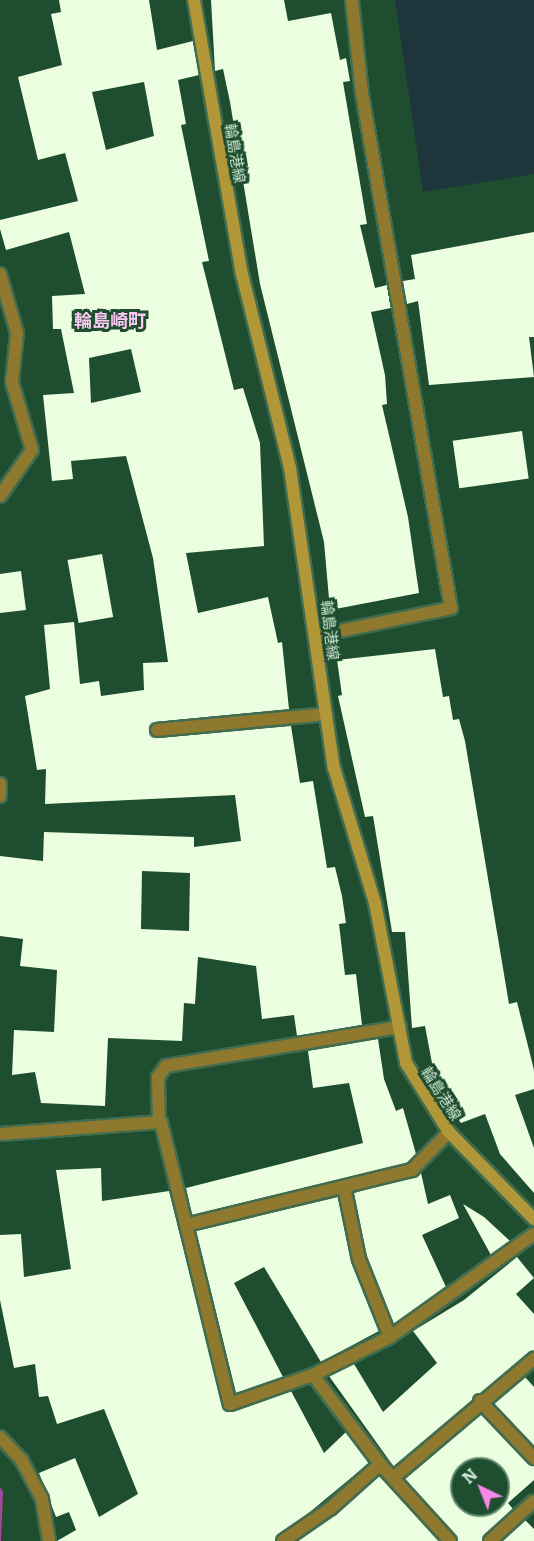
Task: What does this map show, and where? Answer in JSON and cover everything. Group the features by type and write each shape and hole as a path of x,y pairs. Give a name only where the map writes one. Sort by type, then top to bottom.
{"main road":[{"name":"輪島港線","path":"194,0 242,274 290,468 334,768 375,903 406,1063 418,1090 449,1132 534,1219"}],"street":[{"path":"316,636 451,608 362,94 352,0"},
{"path":"0,274 17,333 12,382 32,450 0,496"},
{"path":"158,730 326,714"},
{"path":"0,784 0,796"},
{"path":"400,1027 166,1066 158,1077 159,1121 230,1404 313,1375 390,1337 534,1234"},
{"path":"0,1134 159,1121"},
{"path":"186,1225 412,1170 449,1132"},
{"path":"344,1187 359,1259 390,1337"},
{"path":"393,1478 480,1401 534,1359"},
{"path":"313,1375 380,1464 450,1541"},
{"path":"480,1401 534,1458"},
{"path":"0,1437 22,1461 42,1499 49,1541"},
{"path":"283,1541 331,1508 380,1464"},
{"path":"490,1541 534,1501"}],"shaded area":[{"path":"0,1487 3,1492 1,1541 0,1541"}],"water":[{"path":"395,0 534,0 534,174 423,192"}],"building":[{"path":"59,0 149,0 157,50 193,41 199,75 178,80 186,124 181,125 209,261 202,262 234,390 243,388 260,443 264,546 186,553 198,613 268,597 278,643 282,642 289,709 156,722 149,731 158,738 291,726 300,783 313,781 327,868 335,867 342,896 346,923 339,924 345,975 356,974 362,1025 297,1036 294,1015 262,1019 256,966 198,957 195,1004 184,1003 182,1041 108,1038 105,1106 41,1103 35,1072 12,1075 14,1030 54,1032 57,970 20,966 23,939 0,936 0,856 43,861 44,832 194,837 194,847 241,841 235,795 45,804 46,769 37,770 25,696 50,689 44,625 74,622 80,684 99,681 101,696 144,690 143,663 168,662 153,558 126,456 71,461 73,479 52,481 43,395 74,393 61,329 53,329 52,296 85,294 69,232 6,250 0,229 0,220 78,201 65,153 38,160 18,77 62,65 51,14 61,12","holes":["144,82 154,136 106,150 92,92","131,349 141,392 91,403 89,358","142,871 190,873 189,931 141,929"]},
{"path":"211,0 284,0 288,21 331,13 340,60 346,58 350,81 343,82 367,224 360,225 375,288 387,285 391,308 371,312 385,375 387,404 382,405 408,517 419,593 330,610 324,542 260,284 223,69 215,71"},
{"path":"534,232 534,337 529,337 534,377 429,385 418,301 407,304 403,281 415,279 411,255"},
{"path":"522,431 529,479 459,488 453,441"},
{"path":"102,554 113,617 79,623 68,560"},
{"path":"21,571 26,610 0,613 0,574"},
{"path":"435,649 443,697 449,696 453,720 459,719 465,741 509,1004 517,1002 534,1070 534,1089 515,1095 534,1148 534,1193 500,1154 485,1114 461,1123 438,1095 425,1026 412,1028 405,932 392,932 373,816 365,817 338,696 342,695 337,660"},
{"path":"378,1039 384,1079 396,1111 403,1108 416,1154 408,1163 192,1215 186,1188 363,1143 349,1083 313,1088 308,1051"},
{"path":"101,1168 102,1201 169,1191 224,1409 233,1412 291,1391 324,1453 346,1432 369,1463 275,1541 57,1541 76,1530 69,1512 56,1517 39,1473 75,1458 99,1517 138,1494 104,1409 57,1424 48,1396 39,1397 35,1364 14,1368 0,1300 0,1235 21,1234 24,1277 71,1269 56,1170"},
{"path":"421,1173 428,1204 450,1195 459,1218 422,1235 446,1287 394,1324 367,1257 354,1193"},
{"path":"338,1197 351,1262 379,1331 321,1362 264,1267 234,1283 283,1377 236,1393 196,1231"},
{"path":"463,1204 484,1217 510,1241 491,1255"},
{"path":"517,1257 534,1278 516,1294 534,1314 534,1351 394,1467 329,1376 354,1364 383,1412 437,1363 413,1331 464,1300"},
{"path":"525,1377 534,1387 534,1446 494,1404"},
{"path":"481,1414 534,1466 534,1480 510,1501 510,1457 450,1457 450,1517 505,1517 482,1541 458,1541 405,1479"},
{"path":"379,1476 439,1541 298,1541 336,1514"},
{"path":"525,1520 534,1529 534,1541 502,1541"}],"district":[{"name":"輪島崎町","path":"110,320"}]}
